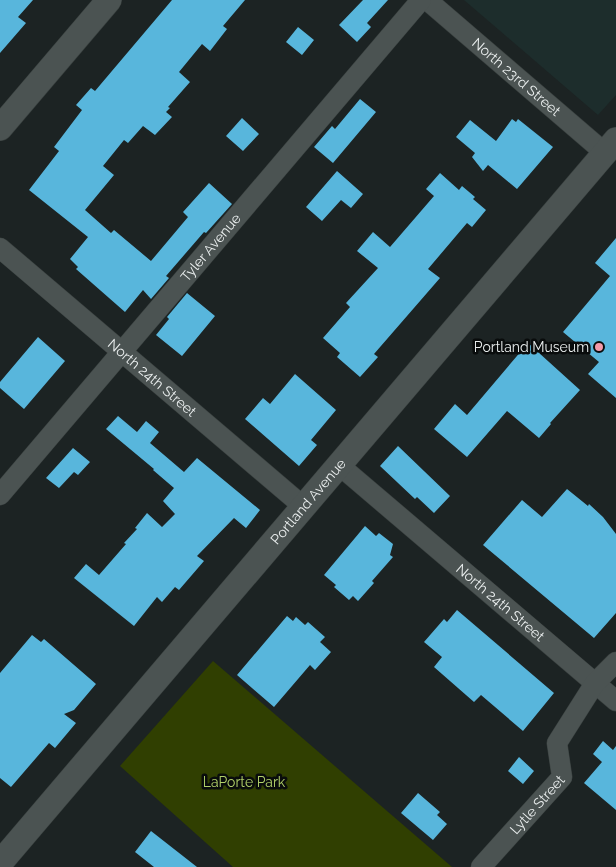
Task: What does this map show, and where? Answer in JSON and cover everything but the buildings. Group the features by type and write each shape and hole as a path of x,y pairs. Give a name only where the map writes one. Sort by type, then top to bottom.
{"street":[{"path":"0,128 109,0"},
{"name":"Tyler Avenue","path":"0,495 421,0"},
{"name":"North 23rd Street","path":"427,0 610,147"},
{"name":"Portland Avenue","path":"0,863 610,147"},
{"name":"North 24th Street","path":"0,248 304,507"},
{"name":"North 24th Street","path":"339,465 616,701"},
{"name":"Lytle Street","path":"481,867 562,777 557,743 594,683 616,662"}],"shaded area":[{"path":"464,0 616,0 616,95 598,115"}],"green space":[{"name":"LaPorte Park","path":"213,661 452,867 233,867 120,766"}],"place":[{"name":"Portland Museum","path":"599,347"}]}
